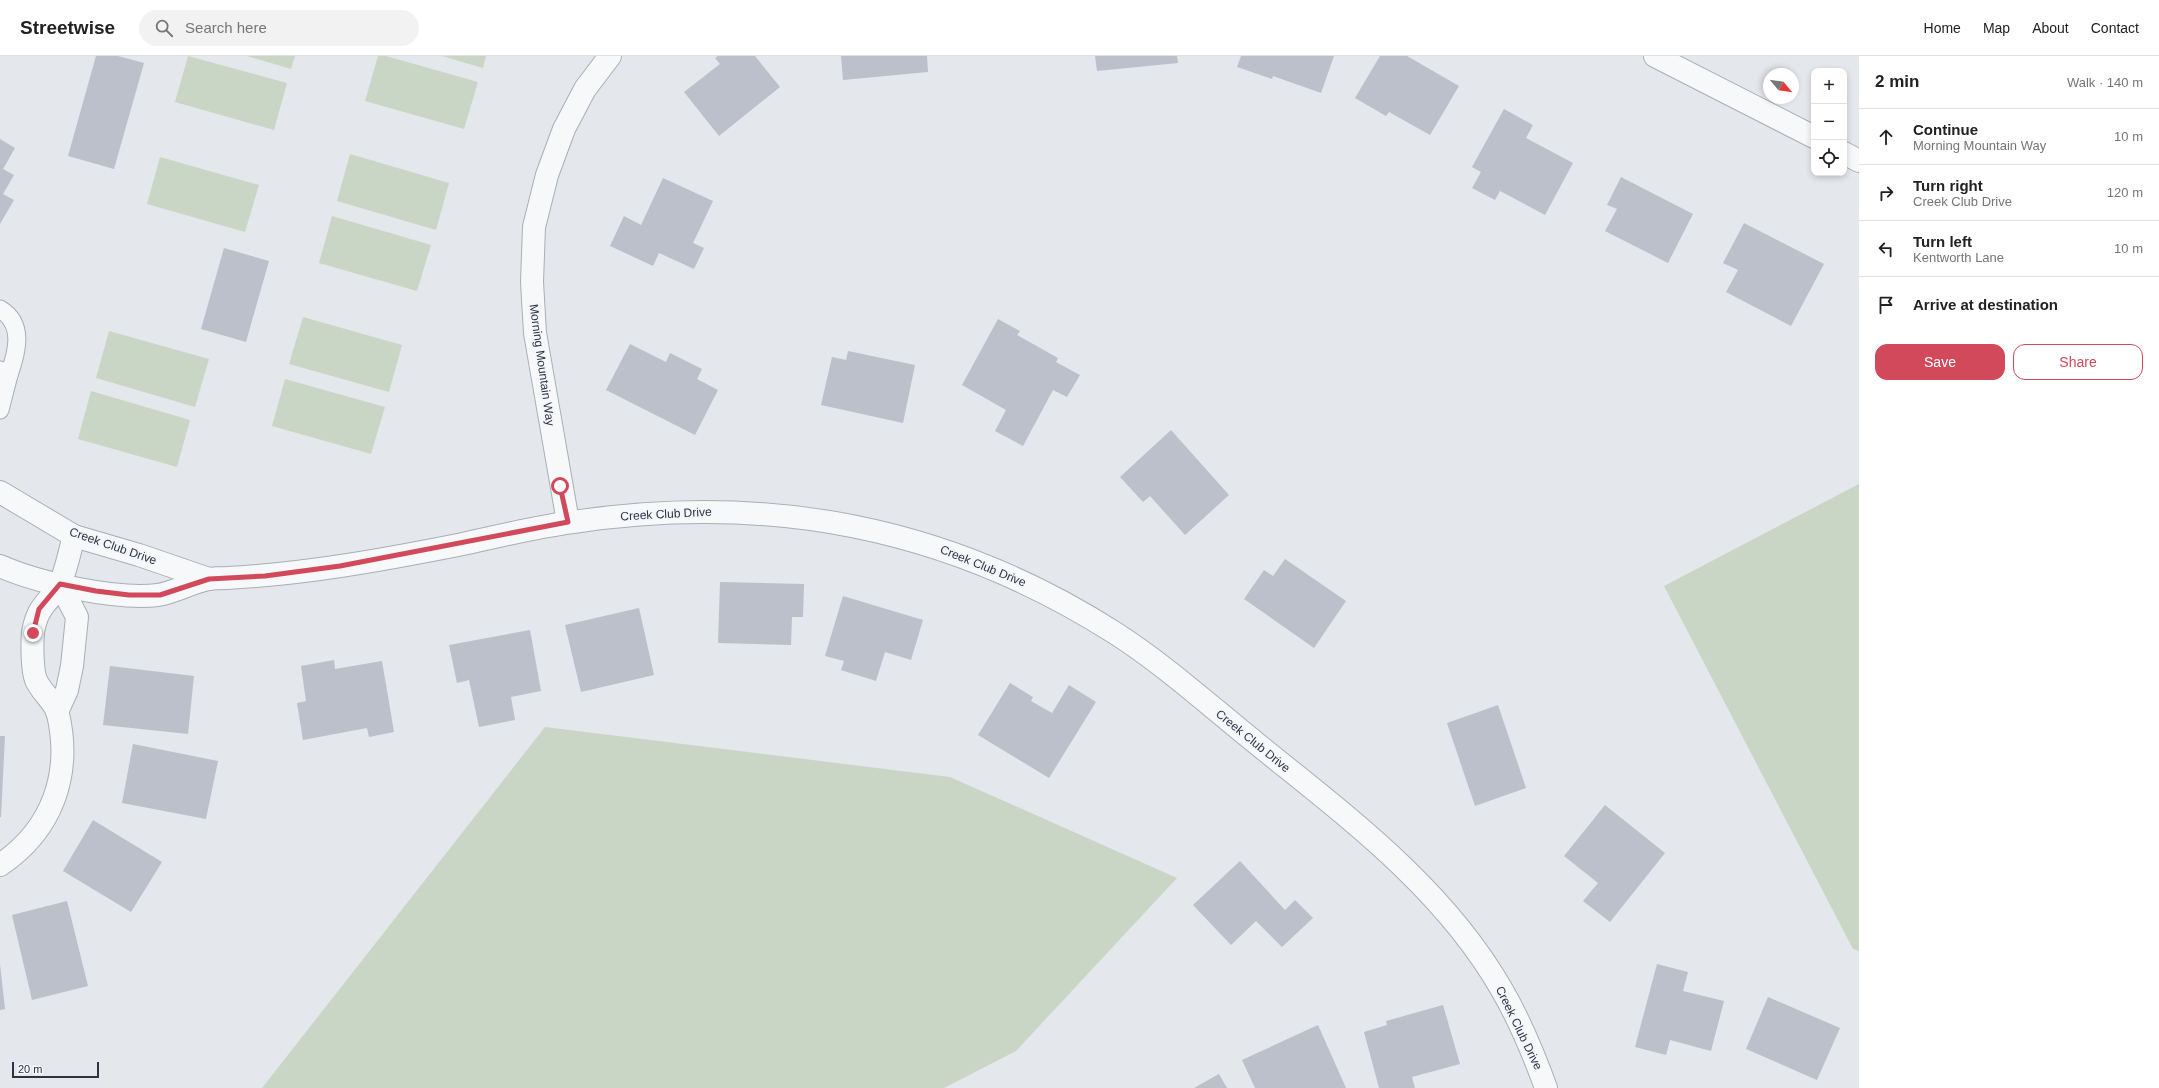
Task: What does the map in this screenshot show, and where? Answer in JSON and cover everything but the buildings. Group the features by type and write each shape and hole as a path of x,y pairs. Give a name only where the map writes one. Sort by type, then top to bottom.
{"street":[{"name":"Morning Mountain Way","path":"568,522 535,333 532,282 534,227 547,175 564,130 585,89 610,56"},
{"path":"1655,56 1811,135"},
{"path":"1847,155 1859,161"},
{"name":"Creek Club Drive","path":"0,492 74,536 139,555 209,579"},
{"name":"Creek Club Drive","path":"0,566 60,584 96,591 129,595 160,595 209,579 265,576 340,566 568,522 620,516 723,511 776,514 865,528 936,546 1010,575 1061,601 1117,634 1161,666 1363,830 1414,877 1460,929 1502,989 1534,1054 1546,1088"},
{"path":"0,865 29,841 41,827 52,807 58,788 62,754 57,712 36,680 33,633 39,609 60,584 74,536"},
{"path":"57,712 67,690 72,666 76,617 60,584"}],"lane":[{"path":"0,309 6,313 14,324 18,336 18,349 5,372 0,408"}],"green space":[{"path":"188,56 287,83 274,130 175,102"},
{"path":"247,56 295,56 291,69"},
{"path":"378,56 386,56 478,82 464,129 365,101"},
{"path":"442,56 486,56 483,68"},
{"path":"350,154 449,183 436,230 337,201"},
{"path":"160,157 259,185 245,232 147,204"},
{"path":"332,216 431,245 417,291 319,263"},
{"path":"303,317 402,345 389,392 289,364"},
{"path":"109,331 209,359 195,407 96,378"},
{"path":"285,379 385,407 371,454 272,426"},
{"path":"91,391 190,420 177,467 78,439"},
{"path":"1859,484 1859,951 1853,949 1664,586"},
{"path":"545,727 950,777 1177,878 1016,1051 944,1088 262,1088"}],"route":[{"path":"33,633 39,609 60,584 96,591 129,595 160,595 209,579 265,576 340,566 437,549 568,522 560,486"}]}
